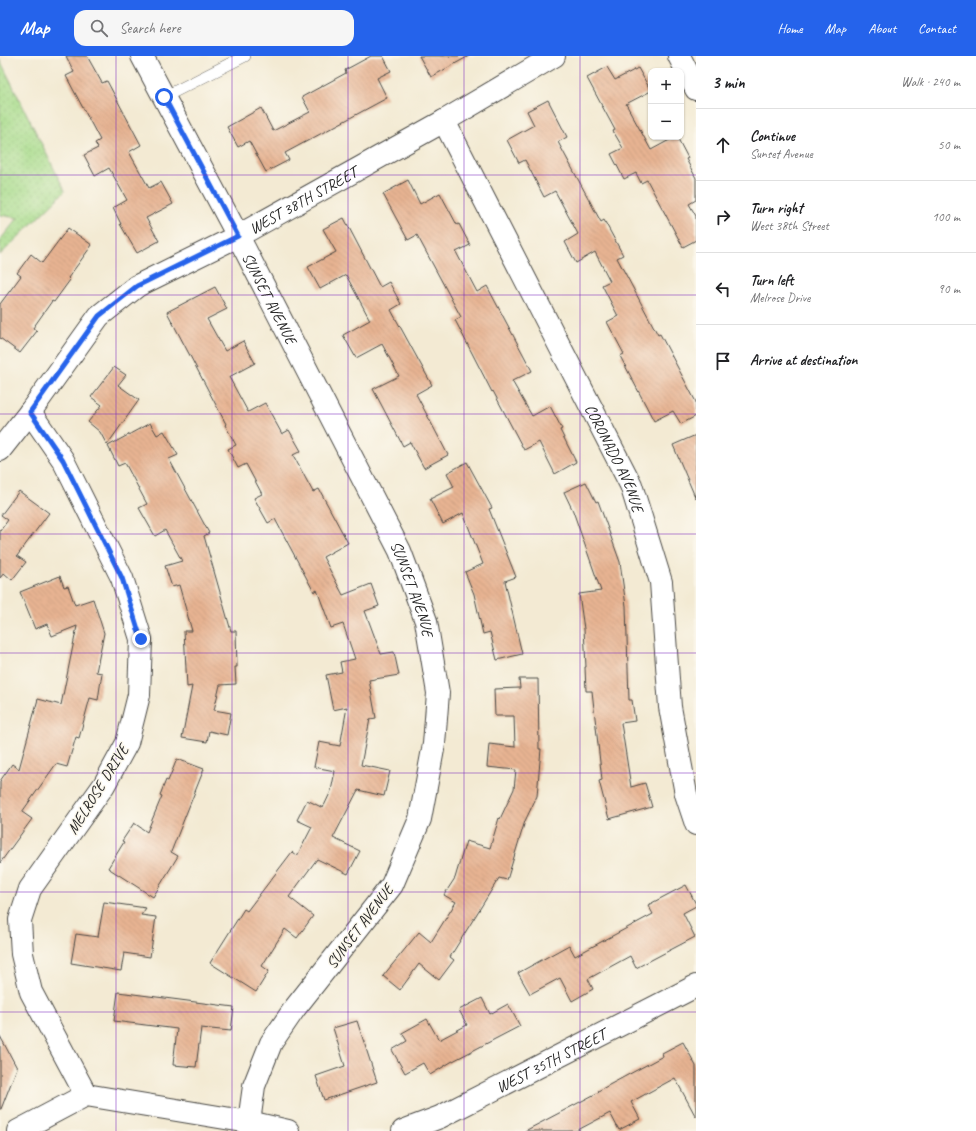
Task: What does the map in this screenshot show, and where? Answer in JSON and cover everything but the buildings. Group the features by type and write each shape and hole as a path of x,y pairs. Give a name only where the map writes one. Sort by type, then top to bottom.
{"street":[{"name":"SUNSET AVENUE","path":"142,56 238,236 400,551 426,621 438,693 434,744 420,820 392,885 295,1008 271,1043 254,1086 249,1126"},
{"name":"WEST 38TH STREET","path":"0,450 30,412 99,316 137,286 238,236 444,121 554,56"},
{"path":"679,56 696,89"},
{"name":"CORONADO AVENUE","path":"444,121 632,485 661,582 670,707 686,794 696,824"},
{"name":"MELROSE DRIVE","path":"30,412 63,460 122,578 141,639 139,695 127,743 104,785 30,889 20,920 22,954 31,992 86,1095"},
{"name":"WEST 35TH STREET","path":"403,1131 440,1117 696,986"},
{"path":"18,1131 86,1095 249,1126 288,1131"}],"lane":[{"path":"164,97 245,56"}],"green space":[{"path":"0,60 65,191 0,255 0,240 18,218 0,215"}],"route":[{"path":"141,639 122,578 63,460 30,412 99,316 137,286 238,236 164,97"}]}
